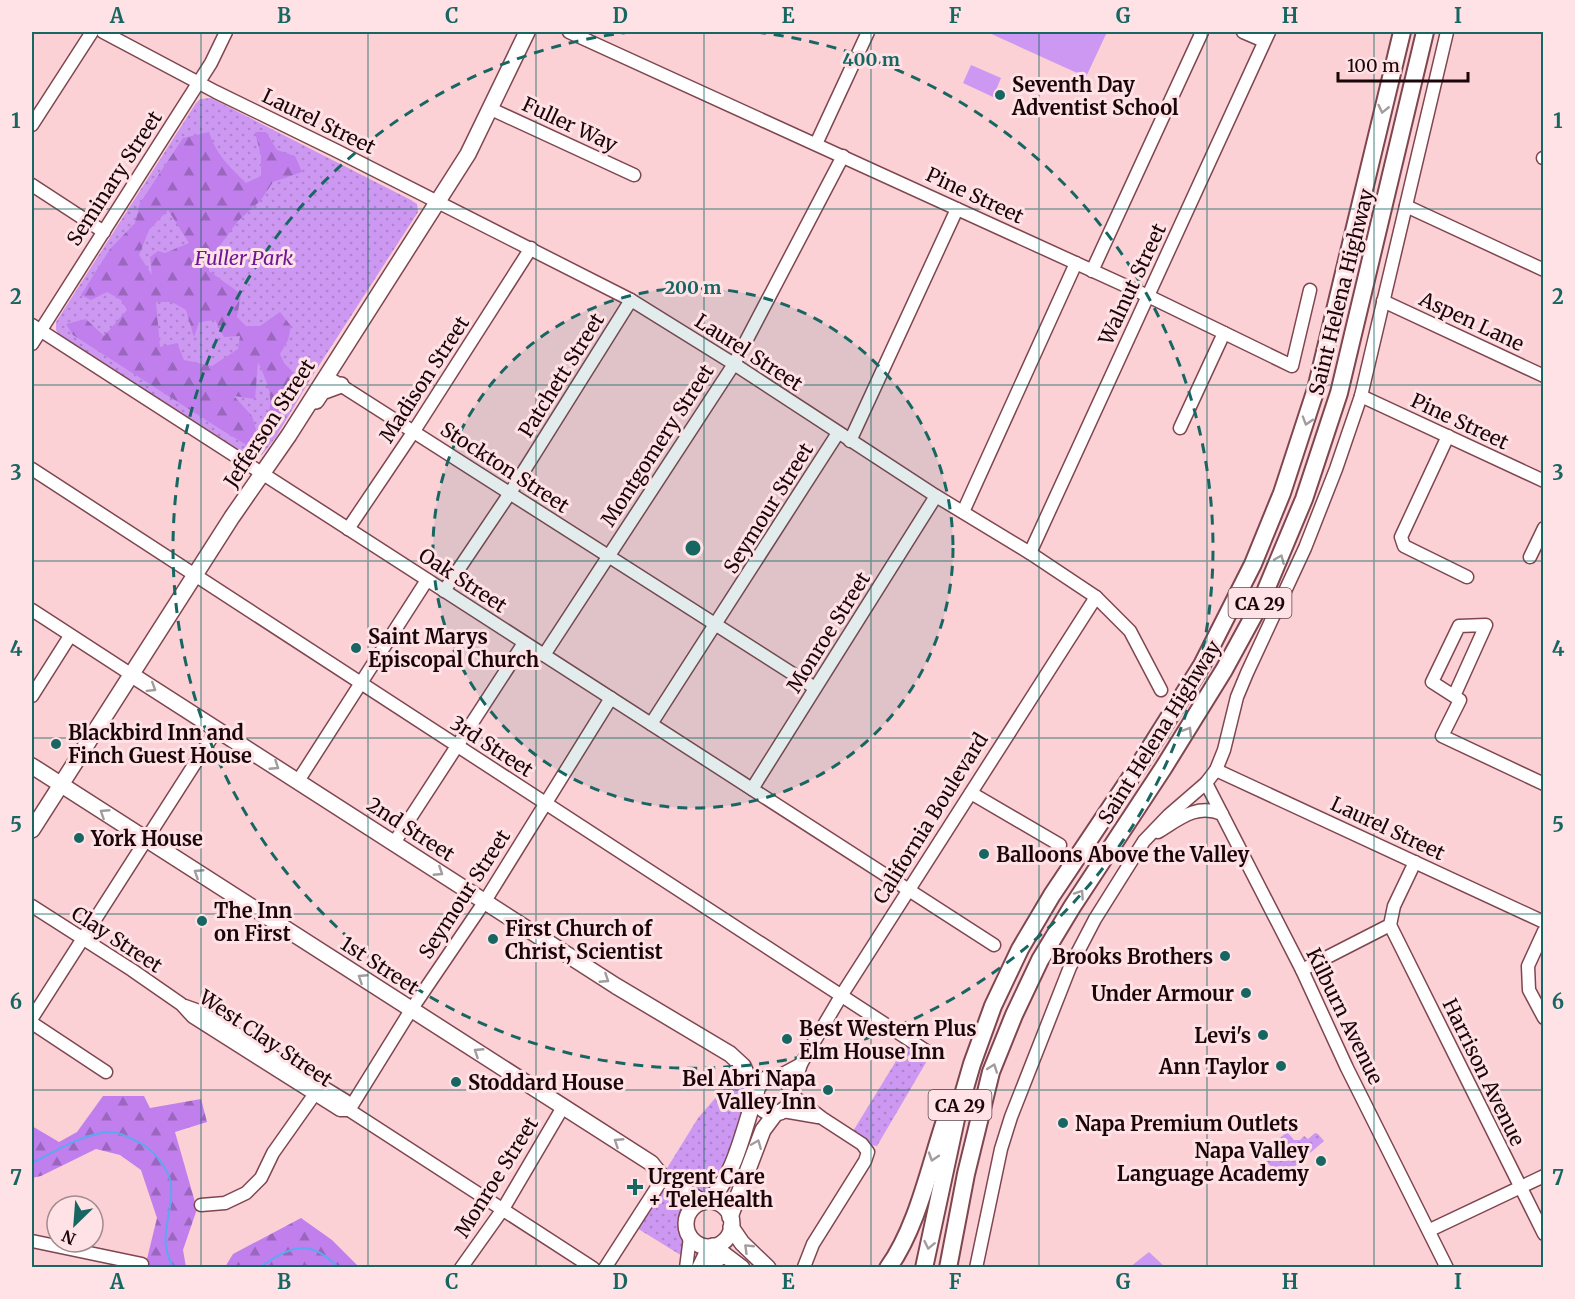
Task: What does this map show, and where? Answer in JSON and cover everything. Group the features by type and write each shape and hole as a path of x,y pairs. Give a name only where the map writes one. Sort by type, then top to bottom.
{"highway":[{"name":"Saint Helena Highway","path":"924,1268 956,1119 972,1064 993,1006 1020,949 1052,895 1141,762 1202,665 1237,598 1268,529 1295,458 1316,389 1402,32"},
{"name":"Saint Helena Highway","path":"948,1268 991,1072 1014,1015 1040,960 1072,907 1175,751 1224,670 1260,604 1290,534 1317,464 1339,393 1425,32"},
{"path":"888,1268 900,1251 910,1228 981,1021 996,989 1020,949"},
{"path":"957,1268 978,1124"}],"main road":[{"name":"Jefferson Street","path":"32,830 468,154 527,32"},
{"path":"298,419 307,416 322,392 341,385"},
{"name":"2nd Street","path":"132,675 616,986 730,1054 743,1066 755,1095"},
{"name":"1st Street","path":"32,766 651,1163 663,1178 706,1201"},
{"path":"715,1249 723,1241 763,1130 790,1104 792,1094 788,1083 777,1077 765,1079 760,1083 727,1176 717,1193 696,1205 687,1216 686,1223 690,1237 698,1244 715,1249 742,1268"},
{"path":"755,1095 763,1110 779,1113"},
{"path":"706,1201 722,1206 742,1244 768,1268"},
{"path":"710,1268 716,1260 715,1249"}],"street":[{"path":"32,125 92,32"},
{"name":"Laurel Street","path":"103,32 631,300 734,364 850,441 1030,553 1096,597 1130,631 1161,690"},
{"name":"Seminary Street","path":"32,344 36,328 104,232 211,63 226,32"},
{"name":"Pine Street","path":"569,32 1148,296 1292,366 1310,290"},
{"path":"816,144 868,32"},
{"path":"1092,271 1202,32"},
{"path":"1243,32 1267,36"},
{"path":"976,1268 1000,1149 1039,1043 1079,948 1116,884 1144,842 1169,815 1206,783 1216,770 1246,673 1308,541 1350,432 1361,396 1447,32"},
{"name":"Walnut Street","path":"1030,553 1267,36"},
{"name":"Fuller Way","path":"491,109 634,175"},
{"name":"Montgomery Street","path":"544,655 734,364 843,156"},
{"path":"32,184 104,232"},
{"path":"1406,206 1544,270"},
{"path":"850,441 957,209"},
{"name":"Madison Street","path":"348,529 414,431 531,248"},
{"path":"963,512 1076,263"},
{"name":"Patchett Street","path":"444,591 510,493 631,300"},
{"name":"Aspen Lane","path":"1383,302 1544,376"},
{"name":"Oak Street","path":"36,328 994,945"},
{"path":"1180,428 1224,333"},
{"name":"Stockton Street","path":"326,376 815,688"},
{"name":"Pine Street","path":"1361,396 1544,481"},
{"name":"Seymour Street","path":"651,724 717,625 838,433"},
{"path":"1448,436 1401,537 1404,546 1467,577"},
{"name":"3rd Street","path":"32,469 931,1054"},
{"name":"Monroe Street","path":"752,789 936,496"},
{"path":"1530,557 1544,528"},
{"path":"298,781 427,580"},
{"name":"California Boulevard","path":"792,1094 801,1064 841,996 1096,597"},
{"name":"2nd Street","path":"32,610 132,675"},
{"path":"1454,696 1486,625 1459,626 1432,682 1460,700 1442,736 1544,784"},
{"path":"32,696 70,636"},
{"path":"394,843 524,643"},
{"name":"Seymour Street","path":"349,1110 411,1010 485,902 611,699"},
{"path":"106,1072 32,1021 217,729"},
{"name":"Laurel Street","path":"1216,770 1544,922"},
{"name":"Kilburn Avenue","path":"1206,783 1302,970 1347,1068 1447,1268"},
{"path":"971,793 1060,845"},
{"path":"1144,842 1198,810 1212,810 1222,814"},
{"path":"1302,970 1390,925 1394,906 1415,862"},
{"name":"Clay Street","path":"32,906 181,1004"},
{"name":"Harrison Avenue","path":"1390,925 1544,1234"},
{"path":"1544,931 1528,966 1529,990 1544,1018"},
{"name":"West Clay Street","path":"181,1004 194,1017 314,1095 340,1110 349,1110 593,1268"},
{"name":"West Clay Street","path":"181,1004 199,1011 346,1101 349,1110"},
{"path":"777,1077 801,1064"},
{"path":"792,1094 822,1118 862,1144 868,1152 868,1158 813,1244 804,1267"},
{"path":"201,1205 225,1203 246,1193 261,1179 273,1153 314,1095"},
{"name":"Monroe Street","path":"461,1268 503,1209 563,1107"},
{"path":"779,1113 822,1118"},
{"path":"1430,1230 1544,1176"},
{"path":"605,1268 663,1178"},
{"path":"686,1268 690,1237"},
{"path":"32,1241 142,1264"},
{"path":"698,1268 715,1249"}],"green space":[{"path":"987,32 1107,32 1086,77"},
{"path":"971,65 1001,78 993,97 963,83"},
{"name":"Fuller Park","path":"211,98 411,200 417,204 418,212 311,378 276,437 262,455 250,457 60,336 56,330 56,322 196,103 200,99"},
{"path":"209,132 220,154 246,183 261,176 261,156 255,132 266,132 277,150 295,156 302,172 273,182 261,200 238,221 209,260 209,271 241,294 237,317 246,326 260,326 280,312 291,326 288,340 280,354 284,363 297,376 291,395 281,414 256,448 248,446 220,429 73,335 66,324 86,319 104,336 127,310 121,300 107,292 91,300 81,295 110,249 135,223 140,203 183,138","holes":["168,210 189,243 165,253 158,251 150,257 152,275 139,255 149,230","156,302 172,302 186,310 194,337 199,322 215,320 224,337 240,336 238,349 212,366 184,360 177,343 160,347","258,362 269,390 270,406 268,415 257,433 252,416 234,396 255,399"]},
{"path":"909,1040 931,1054 877,1146 862,1144 850,1136"},
{"path":"743,1066 755,1094 727,1176 691,1210 687,1222 690,1239 687,1259 632,1225 698,1118"},
{"path":"103,1096 144,1096 150,1108 201,1099 207,1122 175,1132 197,1209 183,1250 186,1267 145,1267 157,1218 141,1170 120,1155 96,1149 41,1176 32,1178 32,1126 59,1142 77,1132"},
{"path":"1287,1132 1294,1140 1300,1140 1304,1136 1308,1139 1315,1133 1324,1141 1287,1173 1279,1174 1260,1156"},
{"path":"301,1218 332,1240 359,1267 301,1268 293,1265 283,1268 225,1267 233,1254"},
{"path":"1149,1252 1165,1267 1130,1267"}],"waterway":[{"path":"32,1163 78,1140 98,1133 117,1133 147,1147 164,1166 171,1184 165,1241 166,1250 174,1268"},
{"path":"259,1268 283,1253 297,1248 319,1252 339,1268"}],"place":[{"name":"Seventh Day Adventist School","path":"1000,95"},
{"name":"Saint Marys Episcopal Church","path":"356,648"},
{"name":"Blackbird Inn and Finch Guest House","path":"56,744"},
{"name":"York House","path":"79,838"},
{"name":"Balloons Above the Valley","path":"984,854"},
{"name":"The Inn on First","path":"202,921"},
{"name":"First Church of Christ, Scientist","path":"493,939"},
{"name":"Brooks Brothers","path":"1225,956"},
{"name":"Under Armour","path":"1246,993"},
{"name":"Levi's","path":"1263,1035"},
{"name":"Best Western Plus Elm House Inn","path":"787,1039"},
{"name":"Ann Taylor","path":"1281,1066"},
{"name":"Stoddard House","path":"456,1082"},
{"name":"Bel Abri Napa Valley Inn","path":"828,1090"},
{"name":"Napa Premium Outlets","path":"1063,1123"},
{"name":"Napa Valley Language Academy","path":"1321,1161"},
{"name":"Urgent Care + TeleHealth","path":"635,1187"}]}
